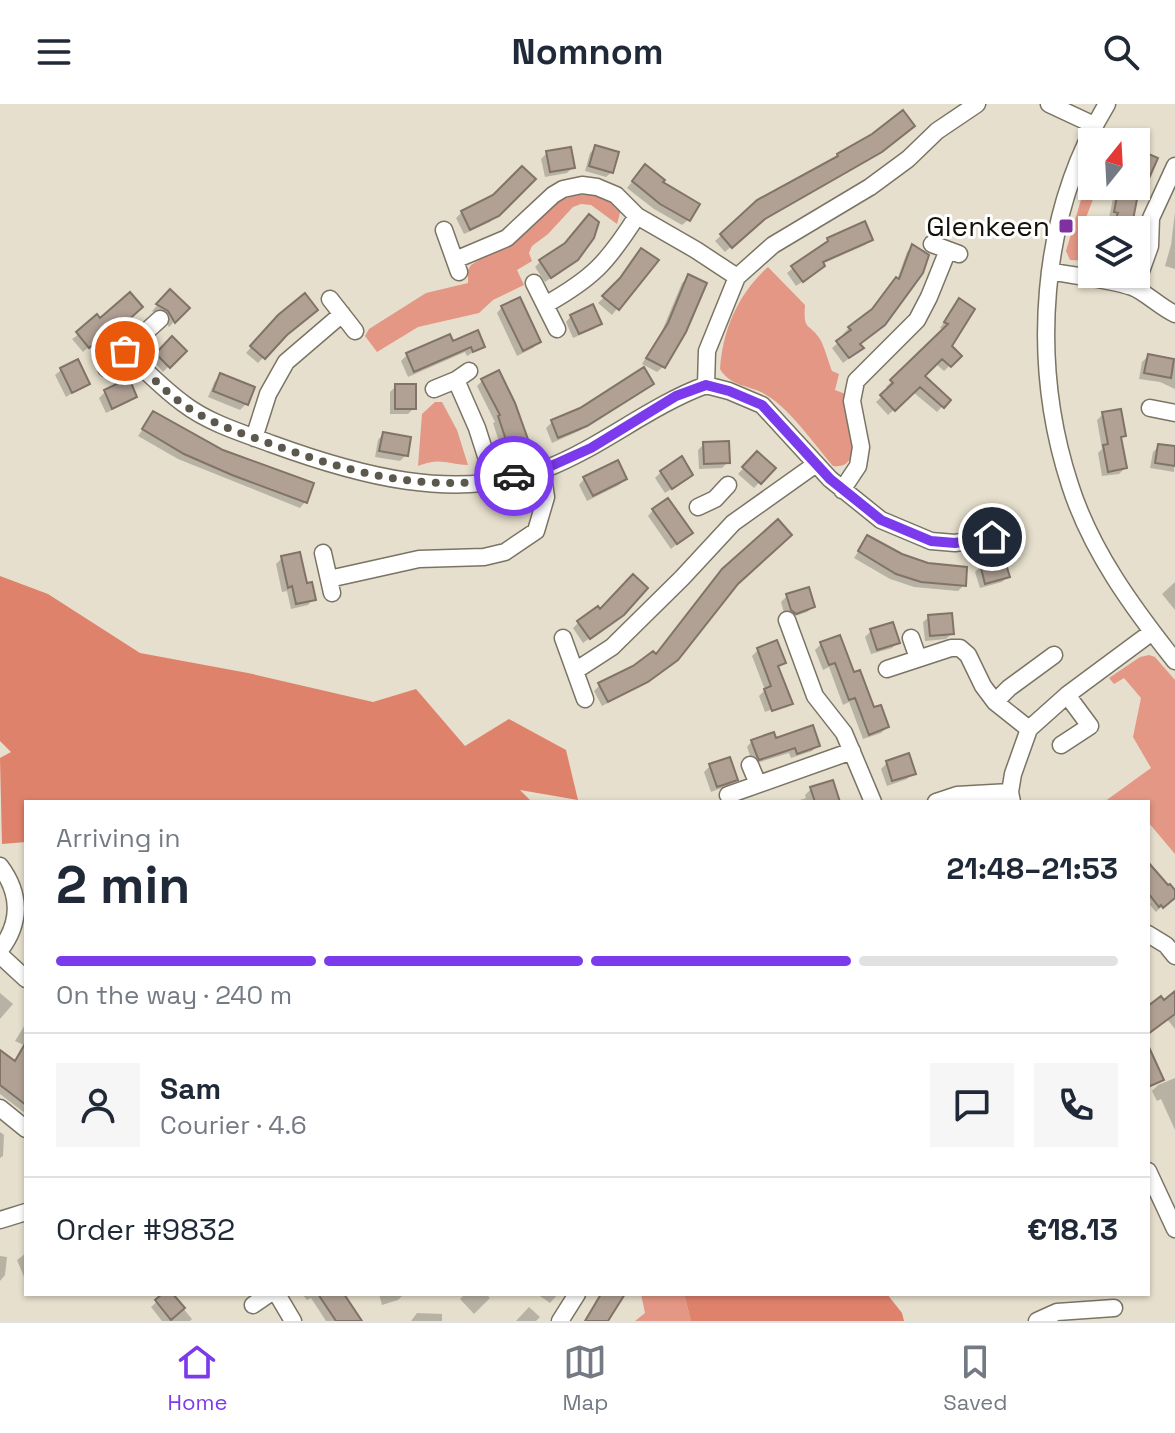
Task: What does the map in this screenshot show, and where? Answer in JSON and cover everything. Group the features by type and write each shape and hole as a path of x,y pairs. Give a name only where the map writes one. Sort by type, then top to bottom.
{"street":[{"path":"706,385 707,351 737,277 773,245 870,187 908,159 937,131 977,104"},
{"path":"1049,104 1094,125"},
{"path":"1107,104 1094,125 1064,204 1050,271 1046,358 1050,405 1070,487 1109,571 1175,661"},
{"path":"1150,246 1151,218 1175,166"},
{"path":"444,230 457,266 507,238 563,189 582,185 597,187 616,195 637,216 737,277"},
{"path":"545,305 576,288 610,258 637,216"},
{"path":"842,490 858,466 861,447 852,401 856,381 917,320 947,249"},
{"path":"1050,271 1078,275"},
{"path":"534,283 557,329"},
{"path":"1135,288 1158,306 1175,314"},
{"path":"330,299 355,331"},
{"path":"254,438 268,394 286,362 342,314"},
{"path":"106,368 160,319"},
{"path":"125,351 184,405 216,423 343,469 396,480 437,484 494,481 542,470 591,448 676,396 706,385 762,405 842,490 881,520 931,541 955,543 992,537"},
{"path":"434,389 462,376 494,481"},
{"path":"1150,408 1175,413"},
{"path":"575,671 612,647 733,523 816,464"},
{"path":"323,553 331,586 419,559 484,557 505,552 536,531 546,497 542,470"},
{"path":"698,507 715,499 728,485"},
{"path":"715,499 733,523"},
{"path":"795,626 815,696 844,733 872,800"},
{"path":"942,800 957,795 1011,797 1020,748 1029,729 1067,695 1152,632"},
{"path":"563,638 585,699"},
{"path":"911,638 918,658"},
{"path":"887,669 951,648 960,648 968,655 983,686 995,702 1029,729"},
{"path":"995,702 1054,655"},
{"path":"1061,745 1090,726 1067,695"},
{"path":"728,795 852,751"},
{"path":"750,765 758,784"},
{"path":"3,870 17,916 12,935 0,953 24,977"},
{"path":"1150,937 1166,945 1175,956"},
{"path":"0,1108 24,1127"},
{"path":"1150,1175 1175,1229"},
{"path":"0,1220 24,1213"},
{"path":"253,1305 266,1296"},
{"path":"278,1296 293,1321"},
{"path":"560,1321 576,1296"},
{"path":"1037,1321 1057,1312 1116,1308"}],"shaded area":[{"path":"590,194 621,209 617,224 591,205 573,207 532,246 529,253 532,261 517,270 524,285 493,300 479,313 418,327 377,352 365,336 369,329 426,293 468,283 471,265 516,240 564,199"},
{"path":"1081,200 1093,200 1087,216 1078,216 1078,260 1070,260 1066,251"},
{"path":"768,267 805,305 806,323 820,339 832,371 839,374 835,390 848,395 849,430 856,443 851,457 843,465 833,466 792,416 773,399 734,382 720,369 734,313 748,289"},
{"path":"435,402 442,402 457,430 468,465 438,461 418,466 422,414"},
{"path":"0,576 48,594 140,653 248,673 373,702 416,689 465,746 509,719 566,750 578,800 520,790 530,800 24,800 24,842 2,844 0,758 11,752 0,741"},
{"path":"1140,657 1155,657 1175,680 1175,854 1150,824 1150,800 1107,800 1151,768 1133,737 1141,698 1124,678 1114,684 1109,678"},
{"path":"641,1296 685,1296 691,1321 635,1321 645,1313"},
{"path":"685,1296 889,1296 902,1313 904,1321 691,1321"}],"building":[{"path":"903,110 915,126 882,152 765,219 732,248 720,234 757,200 838,156"},
{"path":"595,145 619,152 613,173 589,166"},
{"path":"571,147 575,168 550,172 546,151"},
{"path":"1150,155 1158,158 1150,176"},
{"path":"645,164 665,180 663,182 700,204 690,221 660,204 632,181"},
{"path":"522,166 536,179 499,216 470,230 461,211 493,195"},
{"path":"1116,200 1137,200 1134,216 1117,216 1118,213 1114,212"},
{"path":"589,214 599,222 594,238 578,260 551,278 539,260 565,243"},
{"path":"865,221 873,240 823,262 825,266 803,282 791,266 828,241 827,238"},
{"path":"912,244 929,255 923,273 885,325 860,344 864,348 849,358 836,341 851,330 848,327 872,309 896,277 899,279"},
{"path":"641,248 659,260 619,310 602,296 620,278"},
{"path":"688,274 707,283 686,332 665,368 646,358 668,323"},
{"path":"170,289 190,308 175,323 168,311 156,304"},
{"path":"130,292 143,307 89,348 76,332 97,314 100,318"},
{"path":"305,293 318,310 287,335 265,359 250,346 278,315"},
{"path":"520,297 541,342 523,351 501,306"},
{"path":"959,298 975,309 952,346 962,356 951,367 942,359 925,376 951,400 944,408 920,387 895,411 880,395 893,383 890,380 948,324 944,322"},
{"path":"593,304 602,324 579,334 570,315"},
{"path":"478,330 485,347 473,352 471,347 414,372 406,353 450,334 453,341"},
{"path":"172,336 187,351 170,368 158,356 158,351"},
{"path":"1148,354 1174,359 1171,378 1144,373"},
{"path":"78,359 90,384 72,393 60,368"},
{"path":"644,367 654,384 587,426 558,438 551,420 580,408"},
{"path":"499,370 530,445 510,452 500,415 481,379"},
{"path":"220,373 255,387 248,405 213,391"},
{"path":"129,378 137,397 112,409 104,390"},
{"path":"395,384 416,384 416,409 395,409"},
{"path":"1121,409 1126,436 1121,437 1127,468 1108,472 1103,445 1108,444 1102,412"},
{"path":"153,411 223,450 314,483 307,503 184,454 142,429"},
{"path":"383,432 411,437 408,456 379,451"},
{"path":"729,441 730,463 704,464 703,442"},
{"path":"1158,444 1175,446 1175,466 1155,463"},
{"path":"757,451 776,468 761,484 742,467"},
{"path":"682,456 693,475 672,489 660,471"},
{"path":"618,460 627,479 593,496 583,477"},
{"path":"668,498 693,533 677,544 652,509"},
{"path":"778,519 792,535 738,584 678,660 648,682 608,702 598,683 633,666 653,651 656,654 722,569"},
{"path":"867,535 902,554 928,563 967,567 966,586 921,582 896,574 858,551"},
{"path":"300,552 307,583 312,582 316,600 296,604 292,586 288,588 281,556"},
{"path":"1004,558 1010,577 985,584 980,564"},
{"path":"633,574 648,588 624,615 590,639 577,621 598,606 600,609"},
{"path":"809,587 815,607 796,614 791,610 786,594"},
{"path":"952,613 954,634 930,636 928,615"},
{"path":"893,622 900,643 877,650 870,629"},
{"path":"840,635 854,672 860,670 874,707 881,705 889,727 869,735 855,698 849,700 835,663 829,665 820,642"},
{"path":"777,640 786,663 778,666 793,704 772,711 764,689 771,686 757,648"},
{"path":"813,725 820,746 797,754 795,748 759,760 751,740 774,732 776,738"},
{"path":"909,753 916,774 892,781 886,761"},
{"path":"730,757 738,780 717,787 709,764"},
{"path":"833,780 839,800 814,800 810,787"},
{"path":"1150,864 1175,890 1175,898 1163,908 1161,905 1159,907 1150,896"},
{"path":"1175,991 1175,1014 1150,1033 1150,1004 1161,996 1164,1000"},
{"path":"24,1045 24,1103 0,1085 0,1050 15,1061"},
{"path":"1150,1049 1164,1080 1150,1086"},
{"path":"160,1296 175,1296 185,1308 171,1320 155,1300"},
{"path":"319,1296 345,1296 362,1321 336,1321"},
{"path":"600,1296 624,1296 608,1321 585,1321"}],"way so far":[{"path":"125,351 184,405 216,423 318,461 396,480 437,484 494,481 514,476"}],"place":[{"name":"Glenkeen","path":"1066,226"}],"route":[{"path":"514,476 542,470 591,448 676,396 706,385 762,405 830,479 881,520 931,541 955,543 992,537"}]}
